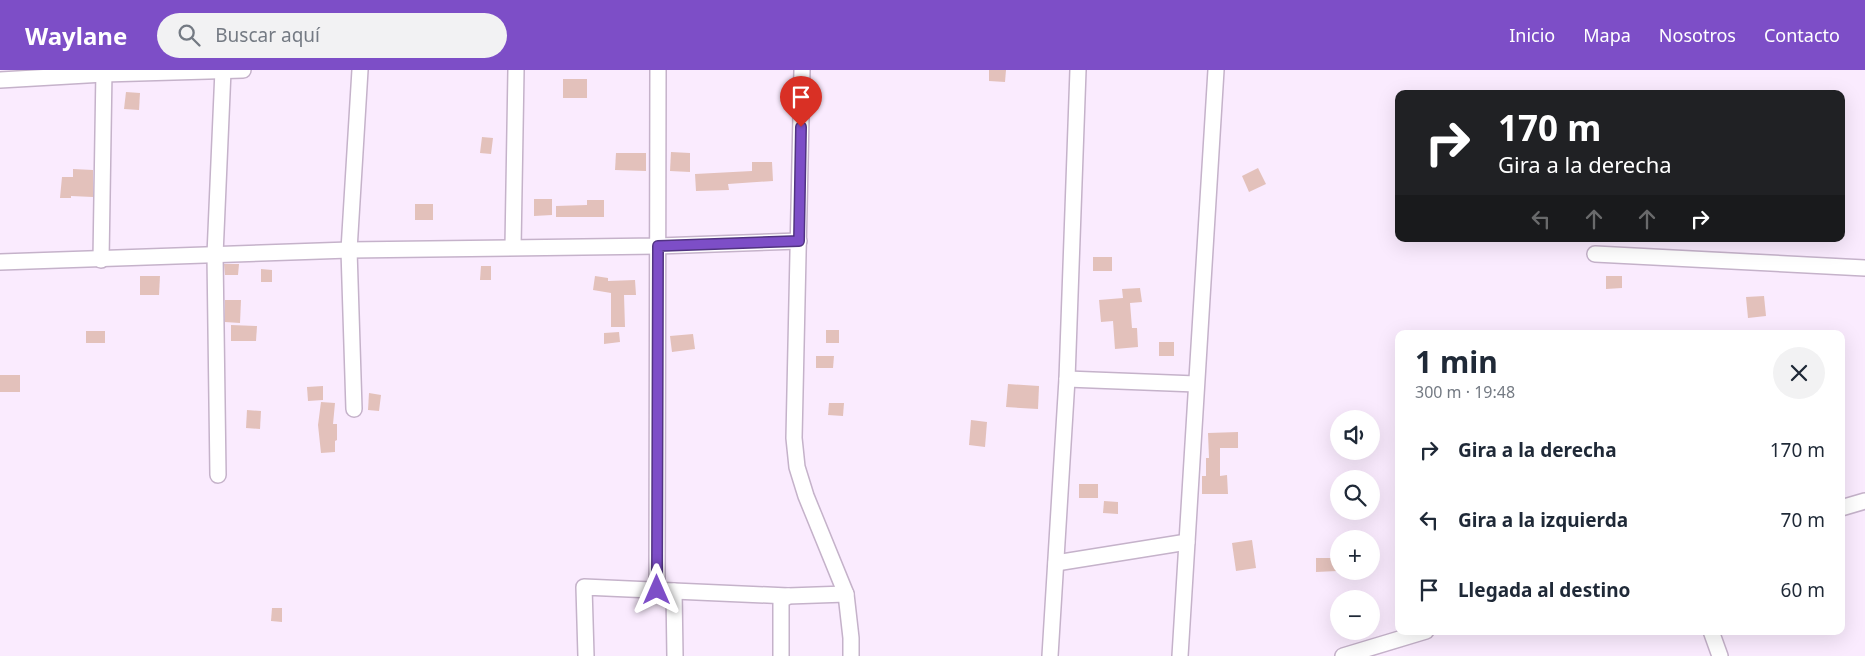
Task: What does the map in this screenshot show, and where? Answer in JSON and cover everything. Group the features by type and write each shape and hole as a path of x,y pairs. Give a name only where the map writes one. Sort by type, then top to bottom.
{"street":[{"path":"218,475 215,255 224,70"},
{"path":"0,80 104,72 243,70"},
{"path":"354,409 349,250 360,70"},
{"path":"513,247 516,70"},
{"path":"657,590 658,70"},
{"path":"802,70 794,438 797,467 806,496 846,594 851,656"},
{"path":"1050,656 1067,379 1078,70"},
{"path":"1180,656 1216,70"},
{"path":"101,260 104,72"},
{"path":"0,262 349,250 658,246 799,241"},
{"path":"1595,254 1865,268"},
{"path":"1067,379 1196,384"},
{"path":"1845,507 1865,501"},
{"path":"1056,563 1187,542"},
{"path":"586,656 584,587 788,596 846,594"},
{"path":"674,591 675,656"},
{"path":"780,656 781,601 788,596"},
{"path":"1343,656 1413,635"},
{"path":"1712,635 1720,656"}],"building":[{"path":"989,70 1006,70 1005,82 989,81"},
{"path":"563,79 587,79 587,98 563,98"},
{"path":"126,92 140,93 139,110 124,109"},
{"path":"482,137 493,138 491,154 480,153"},
{"path":"671,152 690,153 690,172 670,171"},
{"path":"616,153 646,153 646,171 615,170"},
{"path":"752,162 772,162 773,181 728,184 729,190 696,191 695,174 752,171"},
{"path":"1258,168 1266,184 1249,192 1242,176"},
{"path":"73,169 93,170 93,197 71,196 71,198 60,198 62,177 73,177"},
{"path":"534,199 552,199 552,215 534,216"},
{"path":"587,200 604,200 604,217 556,217 556,206 587,205"},
{"path":"415,204 433,204 433,220 415,220"},
{"path":"1093,257 1112,257 1112,271 1093,271"},
{"path":"224,264 239,264 238,275 225,275"},
{"path":"481,266 491,266 491,280 480,280"},
{"path":"261,269 272,270 272,282 261,282"},
{"path":"140,276 160,276 159,295 140,295"},
{"path":"595,276 608,278 608,281 635,280 636,295 624,295 625,327 611,327 611,293 593,290"},
{"path":"1606,276 1622,276 1622,288 1606,289"},
{"path":"1140,288 1142,302 1130,303 1132,328 1137,328 1138,347 1115,349 1113,321 1101,322 1099,300 1123,298 1122,289"},
{"path":"1764,296 1766,316 1748,318 1746,297"},
{"path":"225,300 241,300 240,323 225,322"},
{"path":"231,325 257,326 256,341 231,341"},
{"path":"826,330 839,330 839,343 826,343"},
{"path":"86,331 105,331 105,343 86,343"},
{"path":"619,332 620,342 604,344 604,333"},
{"path":"693,334 695,349 672,352 670,336"},
{"path":"1159,342 1174,342 1174,356 1159,356"},
{"path":"816,356 834,356 833,368 816,368"},
{"path":"0,375 20,375 20,392 0,392"},
{"path":"1008,384 1039,386 1038,409 1006,407"},
{"path":"323,386 323,400 308,401 307,387"},
{"path":"369,393 381,395 379,411 368,410"},
{"path":"321,402 335,403 333,424 337,424 337,440 335,441 335,452 321,453 318,425"},
{"path":"829,403 844,403 843,416 828,415"},
{"path":"247,410 261,411 260,429 246,428"},
{"path":"971,420 987,422 985,447 969,445"},
{"path":"1238,432 1238,448 1220,448 1220,476 1227,475 1228,494 1202,494 1202,476 1206,476 1206,458 1209,458 1208,433"},
{"path":"1079,484 1098,484 1098,498 1079,498"},
{"path":"1104,501 1118,502 1118,514 1103,513"},
{"path":"1252,540 1256,568 1236,571 1232,543"},
{"path":"1316,558 1330,558 1330,571 1316,572"},
{"path":"272,608 282,608 282,622 271,621"}],"route":[{"path":"657,590 658,246 799,241 801,127"}]}
